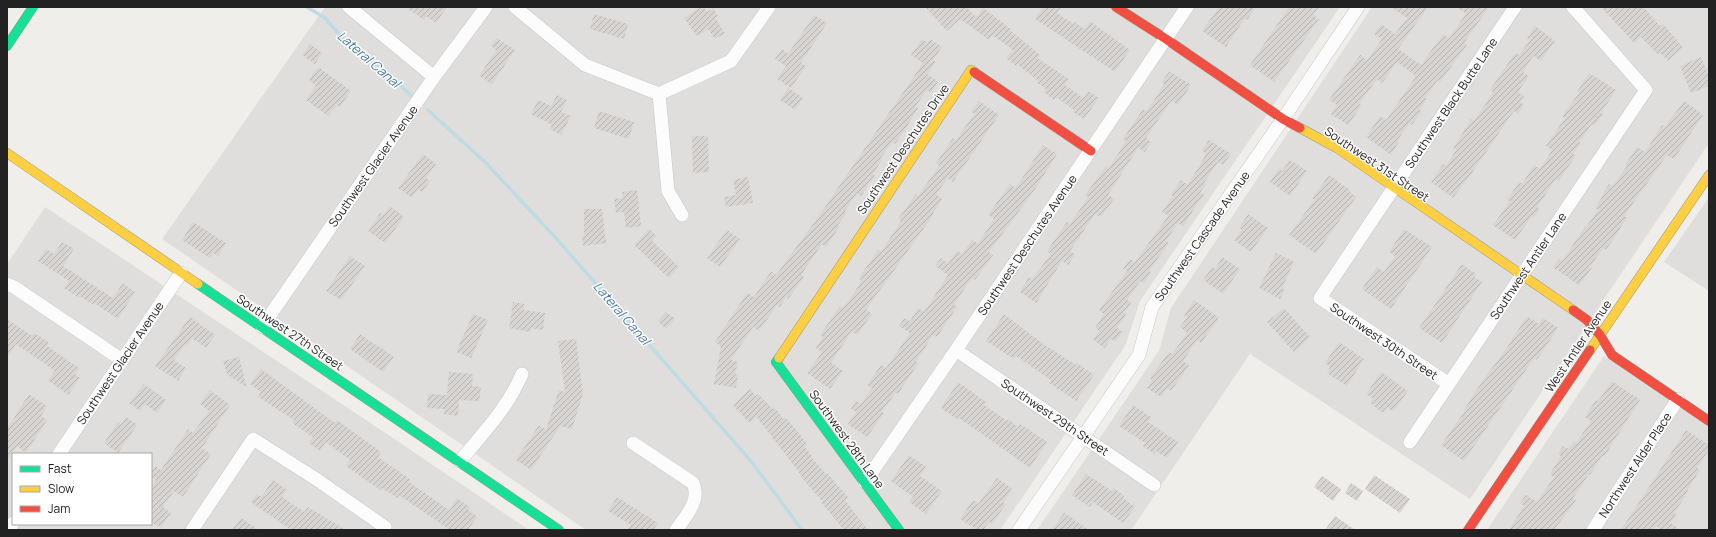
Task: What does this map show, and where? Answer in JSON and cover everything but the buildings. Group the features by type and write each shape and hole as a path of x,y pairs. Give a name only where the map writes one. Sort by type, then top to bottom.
{"main road":[{"path":"7,46 33,7"},
{"name":"Southwest 31st Street","path":"1116,7 1166,39 1283,119 1337,148 1393,188 1587,320 1600,335 1612,355 1709,421"},
{"name":"Southwest Deschutes Drive","path":"776,362 971,70 1090,151"},
{"name":"Southwest 27th Street","path":"7,153 559,530"},
{"name":"West Antler Avenue","path":"1468,530 1600,335 1707,181"},
{"name":"Southwest 28th Lane","path":"776,362 899,530"}],"street":[{"path":"349,7 434,77"},
{"name":"Southwest Glacier Avenue","path":"262,327 434,77 486,7"},
{"path":"515,7 585,65 659,94 731,61 769,7"},
{"name":"Southwest Deschutes Avenue","path":"865,482 956,350 1187,7"},
{"name":"Southwest Cascade Avenue","path":"1019,530 1140,354 1152,307 1283,119 1358,7"},
{"name":"Southwest Black Butte Lane","path":"1320,298 1515,7"},
{"name":"Southwest Antler Lane","path":"1410,442 1646,90 1574,7"},
{"path":"659,94 668,191 682,216"},
{"name":"Southwest Glacier Avenue","path":"60,453 181,273"},
{"path":"7,284 122,360"},
{"name":"Southwest 30th Street","path":"1320,298 1449,384"},
{"name":"Southwest 29th Street","path":"956,350 1154,485"},
{"path":"460,461 502,410 514,393 522,374"},
{"name":"Northwest Alder Place","path":"1593,530 1678,400"},
{"path":"192,530 253,439 316,479 385,527 383,530"},
{"path":"633,443 693,483 696,495 694,502 676,530"}],"shaded area":[{"path":"325,7 1340,7 1140,301 1125,346 1000,530 586,530 162,239"},
{"path":"1372,7 1709,7 1709,143 1470,499 1250,354 1131,530 1037,530 1159,351 1171,308"},
{"path":"1709,197 1709,291 1664,262"},
{"path":"45,207 529,530 7,530 7,264"},
{"path":"1604,356 1709,428 1709,530 1487,530"}],"waterway":[{"name":"Lateral Canal","path":"307,7 325,18 344,40 374,62 413,97"},
{"name":"Lateral Canal","path":"428,110 486,163 555,237 751,461 802,530"}],"traffic: fast":[{"path":"7,46 33,7"},
{"path":"198,284 559,530"},
{"path":"779,358 776,362 899,530"}],"traffic: slow":[{"path":"779,358 971,70 974,72"},
{"path":"1300,128 1337,148 1573,310"},
{"path":"7,153 198,284"},
{"path":"1590,350 1709,175"}],"traffic: jam":[{"path":"1116,7 1166,39 1283,119 1300,128"},
{"path":"974,72 1091,151"},
{"path":"1573,310 1587,320 1600,335 1612,355 1709,421"},
{"path":"1468,530 1590,350"}]}
